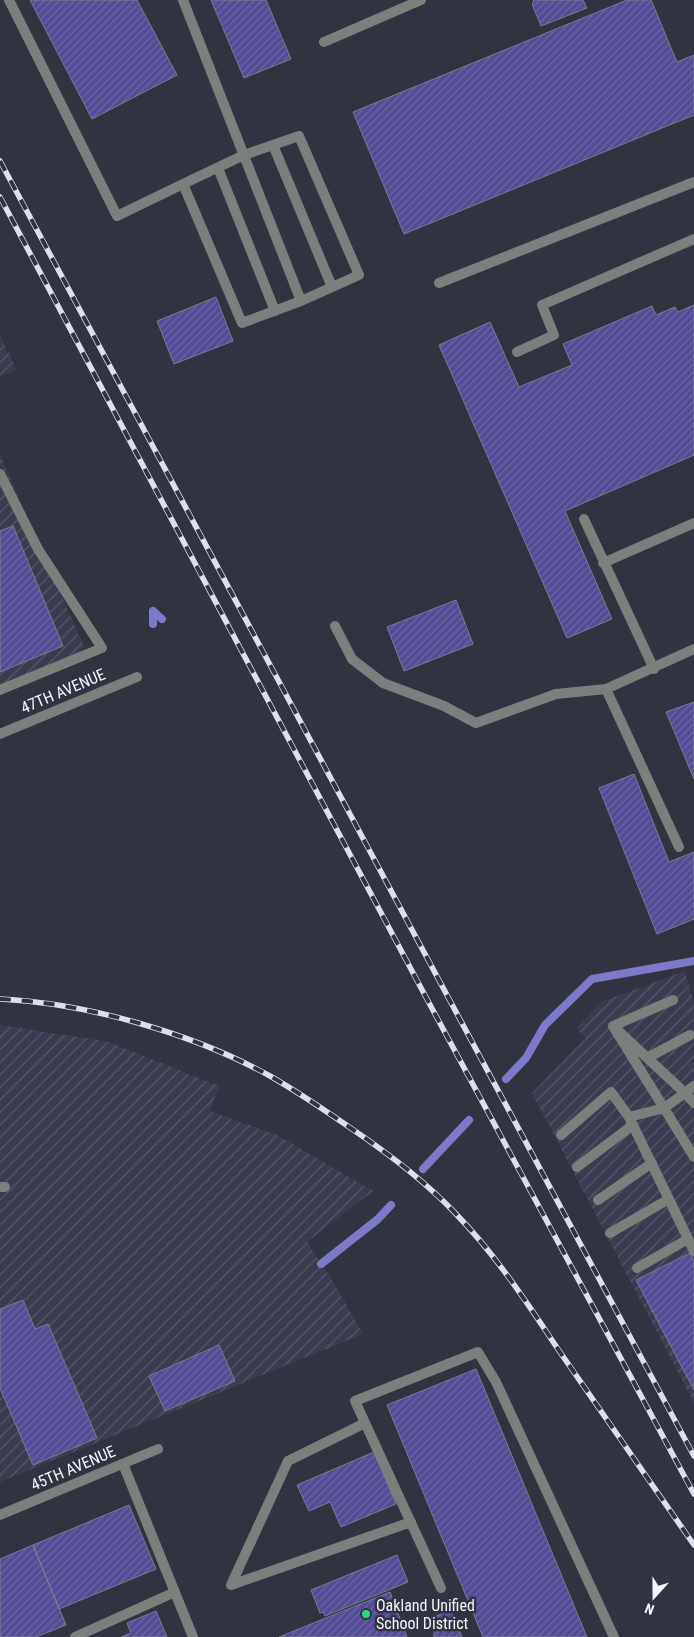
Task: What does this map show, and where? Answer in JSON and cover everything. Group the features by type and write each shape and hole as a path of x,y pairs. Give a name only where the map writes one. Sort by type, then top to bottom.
{"street":[{"path":"9,0 117,216 183,184 218,168 244,155 299,136 359,275 242,323 183,184"},
{"path":"183,0 301,300"},
{"path":"324,42 421,0"},
{"path":"273,145 332,287"},
{"path":"218,168 275,310"},
{"path":"439,283 694,182"},
{"path":"517,352 554,335 542,305 694,239"},
{"path":"0,474 38,549 102,648 0,690"},
{"path":"584,519 603,563 654,668"},
{"path":"603,563 694,523"},
{"path":"335,626 352,659 383,683 444,706 476,723 556,694 606,689 694,649"},
{"name":"47TH AVENUE","path":"0,734 137,677"},
{"path":"606,689 679,848"},
{"path":"613,1026 673,1000"},
{"path":"613,1026 694,1103"},
{"path":"613,1026 694,1157"},
{"path":"647,1058 690,1035"},
{"path":"577,1167 631,1121 664,1108 694,1086"},
{"path":"561,1135 611,1092 631,1121 694,1251"},
{"path":"598,1200 652,1163"},
{"path":"610,1233 669,1199"},
{"path":"637,1268 688,1239"},
{"path":"441,1588 354,1401 478,1352 496,1382 614,1637"},
{"path":"365,1423 288,1461 231,1585 411,1522"},
{"name":"45TH AVENUE","path":"0,1515 158,1450"},
{"path":"123,1464 193,1637"},
{"path":"75,1637 175,1592"}],"shaded area":[{"path":"0,336 17,370 0,376"},
{"path":"0,455 89,658 0,694"},
{"path":"685,971 694,1003 694,1403 532,1093 586,1038 576,1028 601,1002"},
{"path":"0,1025 109,1042 219,1086 210,1111 277,1135 373,1191 307,1242 334,1283 363,1334 0,1482"}],"building":[{"path":"30,0 137,0 177,75 92,119"},
{"path":"211,0 266,0 291,59 244,78"},
{"path":"533,0 583,0 587,8 541,26 532,4"},
{"path":"627,0 651,0 677,62 694,55 694,115 404,234 353,112"},
{"path":"216,297 233,341 174,364 157,321"},
{"path":"694,305 694,455 565,511 612,619 567,638 439,345 490,322 519,387 572,365 563,344 652,306 656,315 675,307 678,312"},
{"path":"13,526 63,646 0,672 0,531"},
{"path":"456,600 473,644 404,671 387,627"},
{"path":"694,702 694,779 666,712"},
{"path":"634,774 669,862 694,852 694,919 657,934 599,788"},
{"path":"690,1253 694,1262 694,1390 636,1280"},
{"path":"23,1300 35,1329 48,1324 97,1438 33,1465 0,1388 0,1309"},
{"path":"219,1345 235,1381 165,1411 149,1376"},
{"path":"476,1369 587,1637 483,1637 387,1405"},
{"path":"374,1452 396,1504 341,1527 330,1502 309,1511 297,1485"},
{"path":"129,1505 156,1569 59,1609 33,1545"},
{"path":"33,1545 66,1625 36,1637 0,1637 0,1559"},
{"path":"397,1555 408,1582 325,1616 323,1612 320,1613 311,1590"},
{"name":"Oakland Unified School District","path":"390,1592 407,1637 279,1637"},
{"name":"Oakland Unified School District","path":"451,1610 462,1637 434,1637 434,1617"},
{"path":"156,1611 167,1637 121,1637 131,1633 127,1623"}],"waterway":[{"path":"153,611 153,624"},
{"path":"153,611 162,619"},
{"path":"506,1079 526,1058 545,1025 592,979 694,961"},
{"path":"423,1169 469,1120"},
{"path":"321,1264 378,1219 391,1205"}],"railway":[{"path":"0,161 694,1456"},
{"path":"0,197 428,1001 694,1494"},
{"path":"0,999 68,1007 104,1014 174,1034 208,1047 240,1061 291,1088 407,1169 456,1214 499,1264 694,1545"}],"place":[{"name":"Oakland Unified School District","path":"366,1614"}]}
